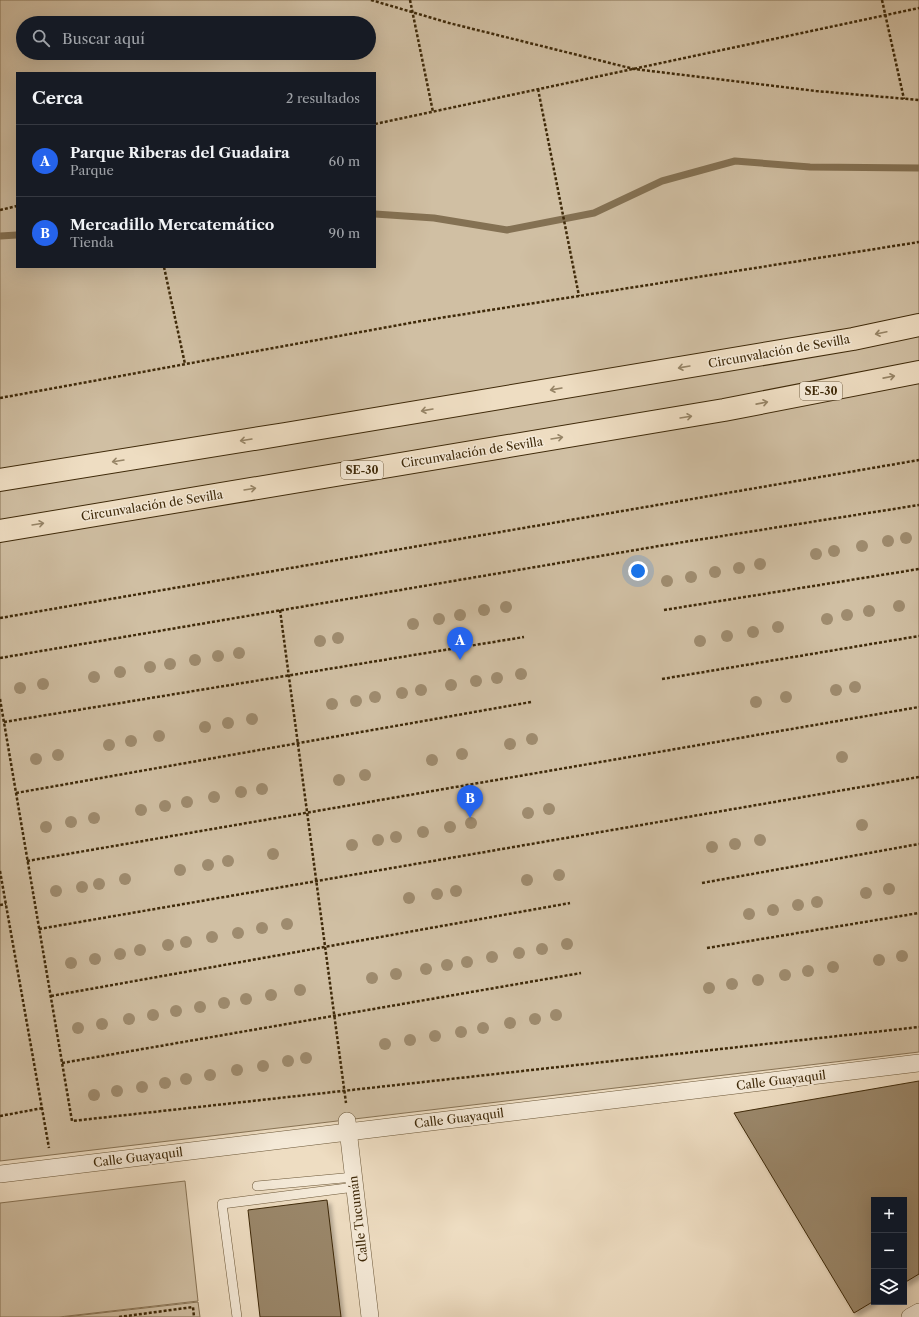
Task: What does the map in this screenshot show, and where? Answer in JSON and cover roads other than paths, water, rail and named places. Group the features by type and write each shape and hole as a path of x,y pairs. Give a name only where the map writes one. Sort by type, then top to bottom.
{"highway":[{"name":"Circunvalación de Sevilla","path":"0,480 853,339 919,325"},
{"name":"Circunvalación de Sevilla","path":"0,530 724,410 919,372"}],"street":[{"name":"Calle Guayaquil","path":"0,1174 53,1168 348,1126 919,1063"},
{"name":"Calle Tucumán","path":"348,1126 370,1317"},
{"path":"910,1317 919,1312"}],"lane":[{"path":"257,1186 354,1182"},
{"path":"236,1317 222,1204 354,1182"}],"waterway":[{"path":"376,214 434,218 507,230 594,213 662,181 735,161 810,167 919,168"},
{"path":"0,236 16,235"}],"place":[{"name":"Parque Riberas del Guadaira","path":"460,660"},
{"name":"Mercadillo Mercatemático","path":"470,818"}]}
